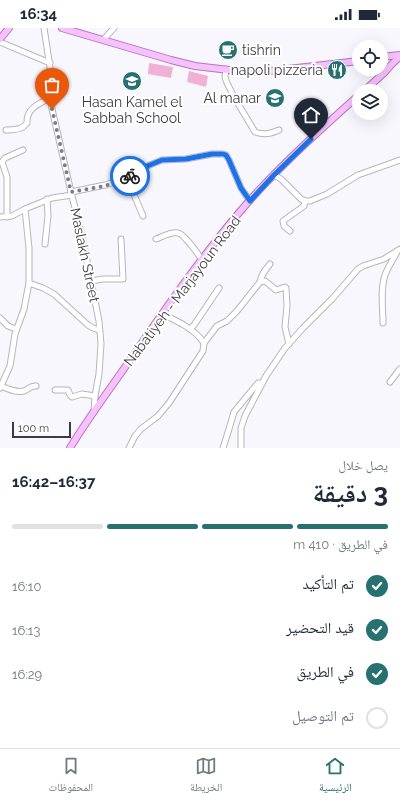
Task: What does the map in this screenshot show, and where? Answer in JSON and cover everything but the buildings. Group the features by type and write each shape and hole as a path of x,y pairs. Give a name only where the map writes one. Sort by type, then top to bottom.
{"main road":[{"path":"0,40 9,28"},
{"path":"62,28 195,66 246,72 263,72 352,62"},
{"path":"388,58 400,57"},
{"path":"372,84 385,72 389,71 400,57"},
{"name":"Nabatiyeh - Marjayoun Road","path":"70,448 162,314 202,260 250,201 300,149 352,101"}],"street":[{"name":"Maslakh Street","path":"44,28 50,63 50,98 54,121 82,236 98,312 101,344 94,412"},
{"path":"103,40 114,28"},
{"path":"0,40 50,63"},
{"path":"226,69 225,77 227,82 234,97 255,132 267,134 279,130"},
{"path":"6,130 24,128 30,111 50,98"},
{"path":"7,217 7,177 2,162 5,158 23,150"},
{"path":"0,216 7,217 19,213 47,199 105,186 127,178 140,169 162,160 186,159 212,154 226,155 241,188 250,201"},
{"path":"274,175 281,179 301,199 310,201 315,200 358,175 400,160"},
{"path":"127,178 143,216"},
{"path":"45,244 48,216 47,199"},
{"path":"290,231 284,226 283,221 304,206 305,201"},
{"path":"25,209 29,248 29,283 24,309 16,330 10,366 1,387 19,392 36,386"},
{"path":"156,239 177,232 185,238 202,260"},
{"path":"91,281 104,279 124,279 121,239"},
{"path":"383,323 382,291 384,277 399,250"},
{"path":"241,448 242,422 271,368 289,344 333,298 358,269 384,259 399,250"},
{"path":"129,448 135,436 141,429 158,416 169,403 203,351 204,343 217,326 227,321 241,307 260,282 261,277 270,264"},
{"path":"260,282 265,281 276,290 286,288 286,327 289,344"},
{"path":"29,283 54,294 88,325 99,330"},
{"path":"190,329 219,288"},
{"path":"162,314 190,329 204,343"},
{"path":"0,318 8,326 16,330"},
{"path":"390,382 400,369"},
{"path":"223,448 234,412 258,383 262,383"},
{"path":"55,390 68,390 72,397 82,394 95,396"}],"shaded area":[{"path":"149,63 173,67 171,78 148,74"},
{"path":"189,71 208,76 206,87 187,82"}],"way so far":[{"path":"52,109 71,192 105,186 130,176"}],"place":[{"name":"tishrin","path":"228,50"},
{"name":"napoli pizzeria","path":"337,70"},
{"name":"Hasan Kamel el Sabbah School","path":"132,81"},
{"name":"Al manar","path":"275,98"}],"route":[{"path":"130,176 140,169 162,160 186,159 220,153 226,155 241,188 250,201 311,139"}]}
